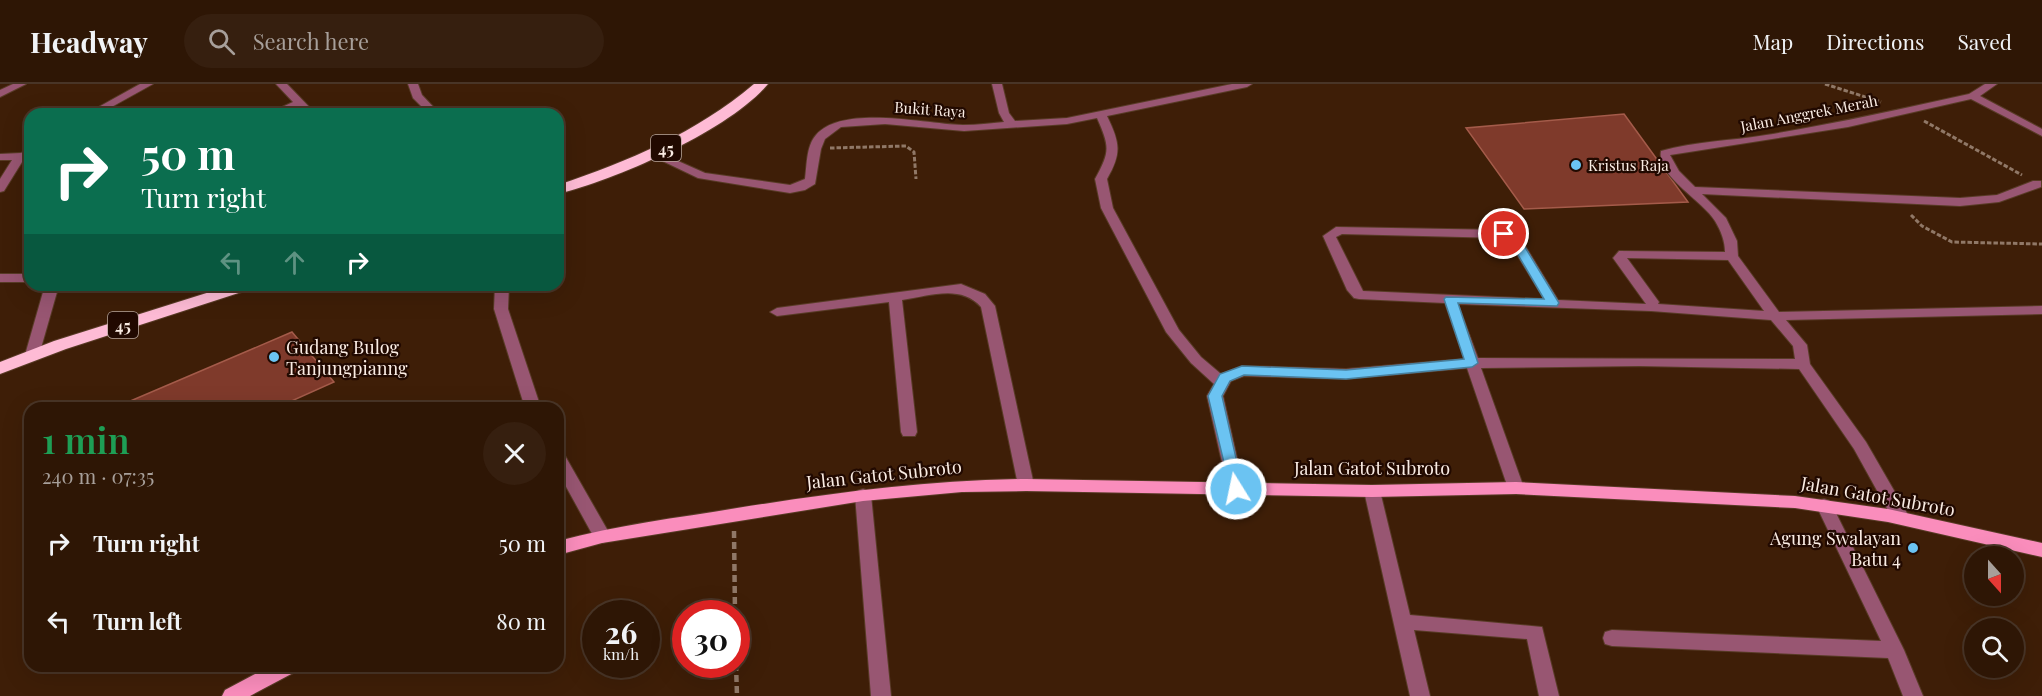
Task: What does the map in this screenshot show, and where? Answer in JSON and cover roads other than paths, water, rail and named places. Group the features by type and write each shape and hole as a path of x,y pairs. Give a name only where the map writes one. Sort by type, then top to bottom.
{"highway":[{"name":"45","path":"564,188 656,154 745,99 762,84"},
{"name":"45","path":"0,368 32,355 229,291"}],"main road":[{"name":"Jalan Gatot Subroto","path":"564,546 602,536 863,495 962,486 1026,485 1372,490 1516,488 1824,504 1901,518 2042,550"},
{"path":"232,696 277,672"}],"street":[{"path":"0,94 21,84"},
{"path":"102,108 148,84"},
{"path":"282,84 306,108"},
{"path":"413,84 417,96 429,108"},
{"path":"997,84 1004,113 1012,125"},
{"name":"Bukit Raya","path":"656,154 702,176 790,189 801,187 811,181 814,149 820,137 838,124 885,121 964,128 1067,121 1247,84"},
{"name":"Jalan Anggrek Merah","path":"1691,190 1674,173 1666,155 1679,149 1763,139 1848,124 1972,96 1992,84"},
{"path":"1972,96 2042,133"},
{"path":"288,108 302,103"},
{"path":"1101,114 1114,150 1111,165 1101,179 1107,208 1173,332 1196,360 1221,383"},
{"path":"0,157 24,153"},
{"path":"0,188 24,156"},
{"path":"1691,190 1960,202 1999,198 2037,184"},
{"path":"1691,190 1720,218 1731,241 1732,256 1775,316 1800,345 1803,364 1860,446 1901,518"},
{"path":"1552,303 1516,242 1512,237 1504,234 1340,230 1329,236 1354,290 1359,295 1552,303 1652,306 1775,316 2042,310"},
{"path":"1652,306 1620,258 1624,254 1732,256"},
{"path":"0,278 24,278"},
{"path":"777,312 961,288 980,297 988,306 1026,485"},
{"path":"32,355 50,291"},
{"path":"502,291 501,309 531,402"},
{"path":"895,296 909,432"},
{"path":"1450,299 1516,488"},
{"path":"1236,489 1215,396 1225,378 1242,371 1346,374 1472,363 1803,364"},
{"path":"564,469 602,536"},
{"path":"1372,490 1420,696"},
{"path":"863,495 881,696"},
{"path":"1824,504 1895,650 1913,696"},
{"path":"1404,622 1535,632 1549,696"},
{"path":"1612,638 1895,650"}],"place":[{"name":"Kristus Raja","path":"1576,165"},
{"name":"Gudang Bulog Tanjungpianng","path":"274,357"},
{"name":"Agung Swalayan Batu 4","path":"1913,548"}]}
